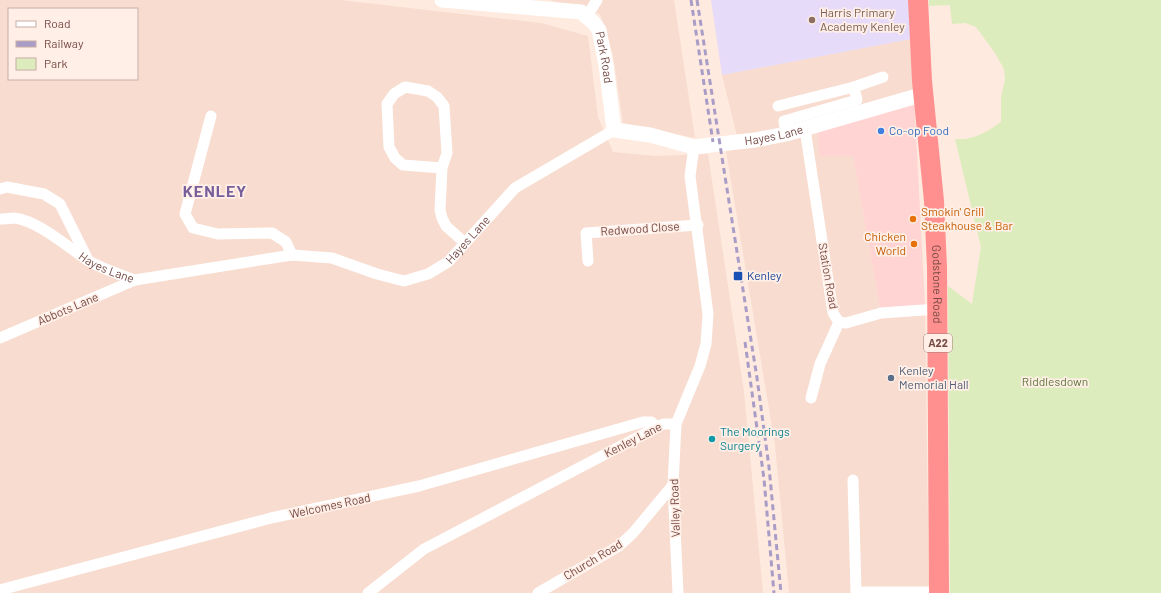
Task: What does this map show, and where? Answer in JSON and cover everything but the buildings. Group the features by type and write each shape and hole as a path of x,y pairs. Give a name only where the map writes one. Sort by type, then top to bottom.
{"highway":[{"name":"Godstone Road","path":"918,0 924,94 934,201 938,309 939,593"}],"street":[{"name":"Park Road","path":"442,0 580,12 587,16 599,30 606,65 614,130"},
{"path":"587,16 598,0"},
{"path":"778,106 854,88 883,77"},
{"path":"442,168 403,164 396,158 389,147 387,104 394,94 405,87 428,91 437,97 444,106 447,153 442,168 440,210 446,226 465,244"},
{"path":"786,134 784,121 857,100 854,88"},
{"name":"Hayes Lane","path":"0,219 16,218 30,224 60,240 88,260 112,272 135,280 292,255 332,258 377,274 404,281 428,274 448,262 515,188 614,130 650,134 694,147 755,140 805,129 924,94"},
{"path":"211,116 185,214 193,228 218,234 272,233 286,242 292,255"},
{"name":"Station Road","path":"805,129 833,313 839,322 846,323 881,313 938,309"},
{"name":"Kenley Lane","path":"368,593 424,549 658,427 668,424 676,424 685,398 695,380 706,344 708,314 698,225 690,176 694,147"},
{"path":"0,189 7,187 44,194 60,204 88,260"},
{"name":"Redwood Close","path":"588,261 586,233 698,225"},
{"name":"Abbots Lane","path":"0,338 135,280"},
{"path":"811,398 820,364 839,322"},
{"name":"Welcomes Road","path":"0,590 271,518 419,486 643,422 651,422 658,427"},
{"name":"Valley Road","path":"676,424 674,485 678,593"},
{"path":"853,480 856,592 939,593"},
{"name":"Church Road","path":"538,593 619,546 633,533 674,485"}],"shaded area":[{"path":"0,0 340,0 541,23 588,36 598,117 613,152 655,156 708,154 744,392 763,593 0,593"},
{"path":"550,0 674,0 695,138 623,123 613,55 600,14"},
{"name":"Harris Primary Academy Kenley","path":"711,0 910,0 911,39 722,75"},
{"path":"911,39 914,97 853,155 880,308 925,305 929,593 789,593 775,445 726,151 740,148 722,75"},
{"path":"914,97 925,305 880,308 853,156 819,156 818,129"}],"green space":[{"name":"Riddlesdown","path":"929,0 1161,0 1161,593 950,593 948,286 972,304 981,247 955,139 967,139 979,135 1001,122 1001,97 1005,80 1004,69 995,53 976,27 965,23 952,24 950,5 929,6"}],"railway":[{"path":"691,0 713,142"},
{"path":"697,0 757,378 769,467 781,593"},
{"path":"745,342 764,479 774,593"}],"place":[{"name":"Harris Primary Academy Kenley","path":"812,20"},
{"name":"Co-op Food","path":"881,131"},
{"name":"Smokin' Grill Steakhouse & Bar","path":"913,219"},
{"name":"Chicken World","path":"914,244"},
{"name":"Kenley","path":"738,276"},
{"name":"Kenley Memorial Hall","path":"891,378"},
{"name":"The Moorings Surgery","path":"712,439"}],"district":[{"name":"KENLEY","path":"215,191"}]}
